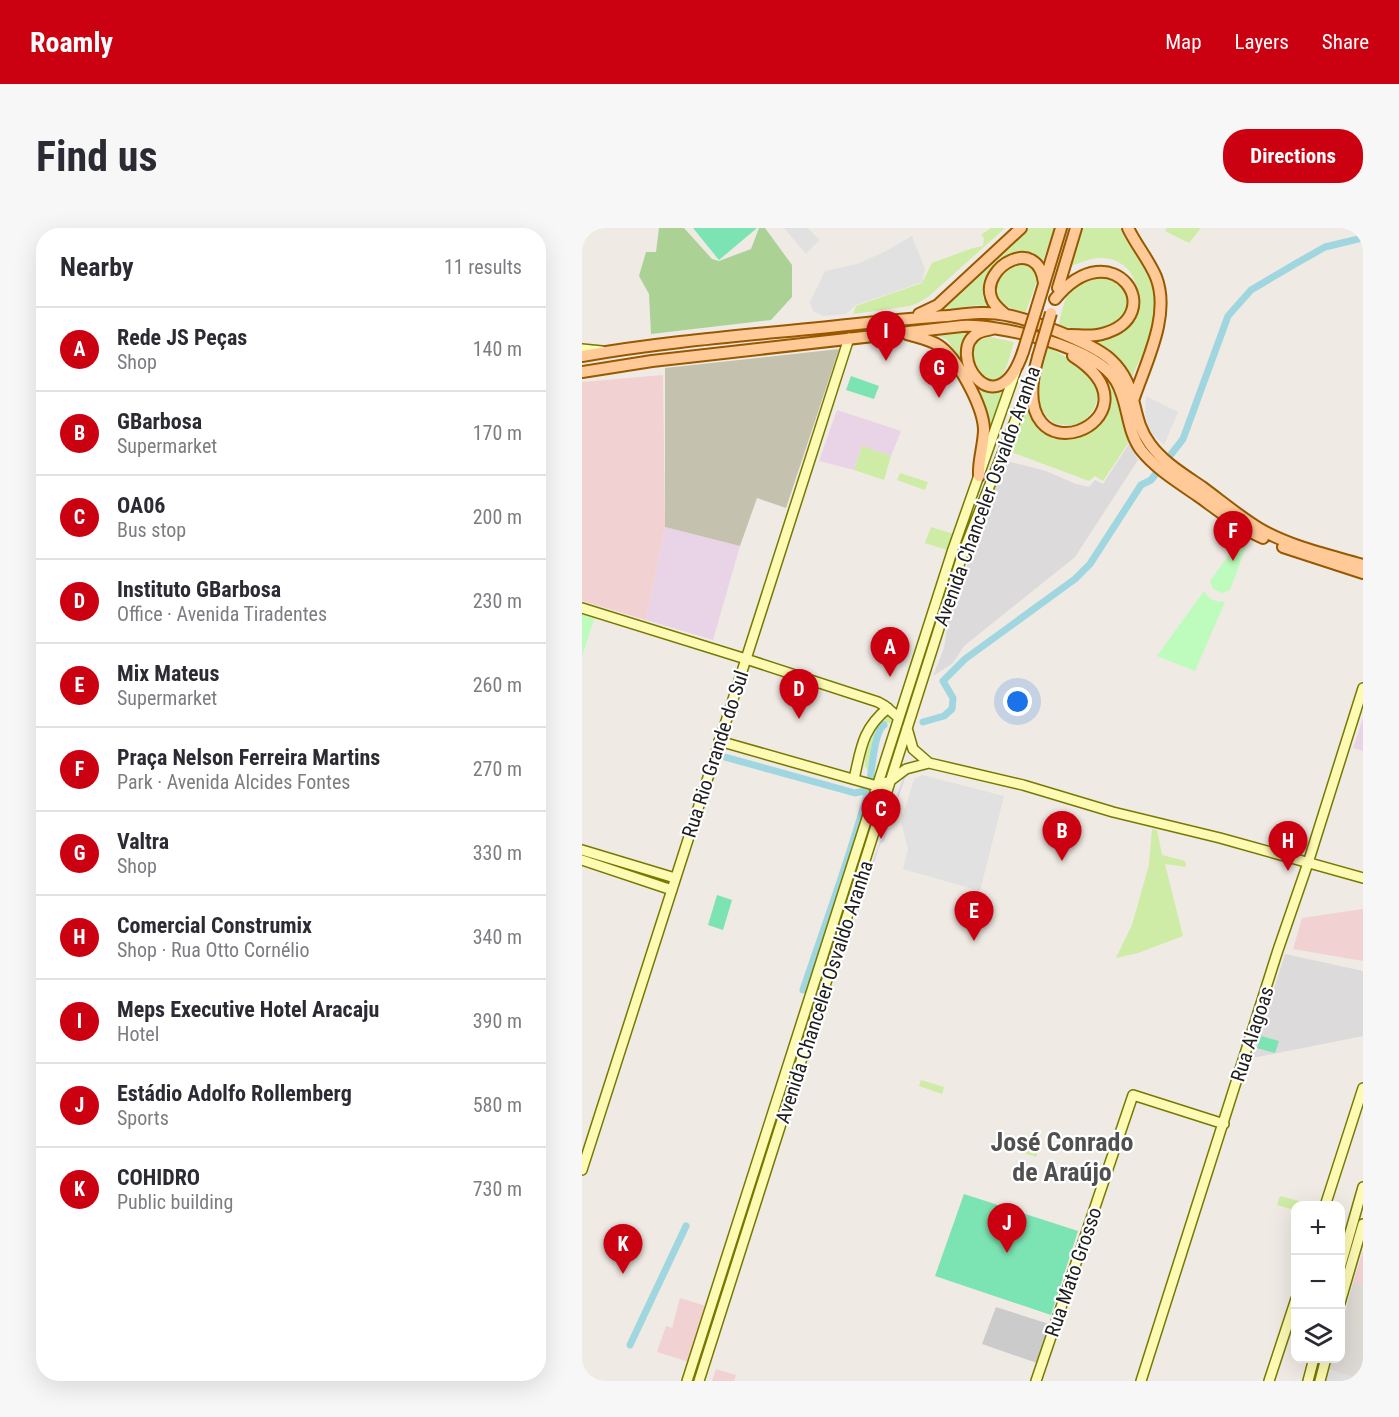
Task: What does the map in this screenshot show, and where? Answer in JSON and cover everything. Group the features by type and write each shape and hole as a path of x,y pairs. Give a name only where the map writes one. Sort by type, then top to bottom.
{"main road":[{"path":"907,319 938,305 1021,228"},
{"name":"Avenida Chanceler Osvaldo Aranha","path":"1017,368 1061,228"},
{"name":"Avenida Chanceler Osvaldo Aranha","path":"1034,372 1076,228"},
{"path":"1128,228 1155,275 1161,297 1155,334 1134,398"},
{"path":"1006,315 990,296 992,278 1005,265 1016,258 1026,258 1041,268 1044,284"},
{"path":"1055,299 1072,276 1080,268 1090,264 1113,264 1130,278 1133,288 1129,315 1122,324 1101,335 1063,334"},
{"path":"582,356 762,333 907,319 976,314 1006,315 1063,334 1093,347 1117,366 1126,379 1134,398 1143,432 1161,463 1267,533 1293,544 1363,565"},
{"path":"582,372 652,361 849,338 978,325 998,327 1090,357 1111,373 1121,392 1134,439 1161,463 1255,535 1303,555 1363,573"},
{"path":"998,327 978,333 973,337 968,351 970,369 980,383 999,386 1017,368"},
{"path":"901,333 935,343 952,357 978,405 983,420 979,476"},
{"path":"1034,372 1032,402 1034,412 1041,421 1056,431 1068,433 1087,428 1102,411 1104,396 1100,379 1094,371 1064,347"}],"street":[{"name":"Rua Rio Grande do Sul","path":"582,1170 849,338"},
{"path":"582,348 607,351"},
{"name":"Avenida Chanceler Osvaldo Aranha","path":"687,1381 872,785 899,718 952,553 1017,368"},
{"name":"Avenida Chanceler Osvaldo Aranha","path":"699,1381 963,552 1034,372"},
{"path":"582,608 746,658 878,702 899,718"},
{"name":"Rua Alagoas","path":"1141,1381 1363,688"},
{"path":"854,779 866,734 874,720 888,708"},
{"path":"907,728 913,749 929,763"},
{"path":"719,741 872,785 890,781 906,769 929,763 1015,783 1113,812 1220,838 1363,878"},
{"path":"582,850 675,878"},
{"path":"582,860 672,890"},
{"path":"1327,1201 1363,1088"},
{"name":"Rua Mato Grosso","path":"1036,1381 1133,1095 1224,1124"},
{"path":"1345,1255 1363,1187"},
{"path":"1345,1289 1363,1224"},
{"path":"1269,1381 1293,1309"},
{"path":"1308,1381 1313,1363"},
{"path":"1320,1381 1325,1363"}],"shaded area":[{"path":"784,228 808,228 819,240 806,254"},
{"path":"912,236 925,269 922,282 856,305 846,314 823,316 813,311 810,302 825,271 857,264"},
{"path":"839,349 786,508 757,498 740,546 665,527 665,368"},
{"path":"663,375 665,527 646,620 582,601 582,382"},
{"path":"1146,396 1178,412 1164,445 1150,432 1145,413"},
{"path":"837,410 901,431 891,456 862,446 854,470 819,461"},
{"path":"1129,444 1138,460 1075,557 964,646 953,663 933,676 944,648 948,622 1003,460 1046,471 1089,487 1095,480 1103,484"},
{"path":"665,527 740,546 713,640 646,620"},
{"path":"1363,718 1363,751 1353,748"},
{"path":"926,765 998,784 925,768 911,772 905,778 884,841 880,844 870,875 868,874 905,773"},
{"path":"922,775 1004,796 980,891 903,869 908,849 901,822 914,779"},
{"path":"1363,909 1363,961 1293,949 1302,918"},
{"path":"1285,954 1363,971 1363,1036 1252,1058"},
{"path":"1363,1250 1363,1285 1353,1283"},
{"path":"1353,1283 1363,1285 1363,1381 1325,1381 1330,1363 1345,1363 1345,1312"},
{"path":"680,1298 706,1306 689,1362 657,1352 666,1326 672,1328"},
{"path":"996,1307 1049,1324 1037,1363 982,1344"},
{"path":"716,1369 736,1375 734,1381 712,1381"},
{"path":"1329,1369 1363,1380 1363,1381 1325,1381"}],"green space":[{"path":"659,228 684,228 712,259 719,261 751,249 759,228 765,228 792,265 792,297 771,320 651,334 649,294 639,276 646,252 656,252"},
{"path":"693,228 757,228 719,260"},
{"path":"991,228 1005,228 928,297 910,306 853,314 856,306 922,283 932,263 983,246 984,238 981,235"},
{"path":"1029,228 1054,228 1043,261 1031,253 1020,251 1009,255 997,264 986,276 983,285 983,298 992,309 978,305 935,311"},
{"path":"1082,228 1120,228 1144,266 1155,289 1157,311 1155,323 1132,377 1115,355 1095,342 1117,334 1131,324 1137,307 1136,286 1129,271 1123,265 1108,258 1087,260 1071,266"},
{"path":"1167,228 1201,228 1189,243 1165,231"},
{"path":"1025,260 1039,275 1025,314 998,302 995,287 1000,275"},
{"path":"1108,265 1123,272 1129,280 1130,303 1122,317 1110,326 1097,329 1084,330 1058,326 1067,294 1077,276 1095,266"},
{"path":"974,327 967,339 964,362 946,339 926,332"},
{"path":"990,337 1014,342 1004,373 1000,378 990,382 976,378 971,352 977,341"},
{"path":"1048,347 1079,365 1090,375 1097,386 1097,398 1092,411 1078,424 1054,423 1040,406 1037,388"},
{"path":"1096,365 1113,385 1129,442 1103,481 1095,476 1089,481 1009,451 1027,398 1038,422 1061,436 1106,407 1105,384 1093,366"},
{"path":"851,376 879,386 874,399 846,390"},
{"path":"970,376 1004,387 989,433 982,399"},
{"path":"862,446 891,456 884,480 854,470"},
{"path":"900,473 928,482 925,490 897,480"},
{"path":"931,527 954,534 950,551 925,543"},
{"path":"1242,537 1248,541 1230,590 1222,593 1213,589 1210,581"},
{"path":"1204,591 1212,600 1225,602 1195,671 1157,656"},
{"path":"582,612 595,616 582,657"},
{"path":"883,711 894,716 892,722 884,724 875,733 872,744 871,773 865,767 866,752"},
{"path":"1152,829 1157,830 1162,855 1185,861 1186,867 1165,864 1183,936 1138,953 1116,958 1132,925 1149,865"},
{"path":"717,895 732,900 723,930 708,925"},
{"path":"1261,1036 1279,1041 1275,1053 1257,1048"},
{"path":"921,1080 944,1087 942,1094 919,1086"},
{"path":"1014,1143 1038,1151 1036,1157 1012,1149"},
{"path":"964,1194 1078,1231 1051,1315 935,1276"},
{"path":"1280,1196 1299,1201 1291,1201 1291,1209 1277,1205"}],"waterway":[{"path":"923,722 944,716 952,709 953,698 943,681 965,659 1075,579 1090,564 1141,485 1151,480 1183,439 1228,316 1251,290 1325,247 1363,238"},
{"path":"803,990 853,841 868,791 877,737 884,725"},
{"path":"721,756 855,793 869,790"},
{"path":"630,1345 686,1226"}],"place":[{"name":"Meps Executive Hotel Aracaju","path":"886,361"},
{"name":"Valtra","path":"939,398"},
{"name":"Praça Nelson Ferreira Martins","path":"1233,561"},
{"name":"Rede JS Peças","path":"890,677"},
{"name":"Instituto GBarbosa","path":"799,719"},
{"name":"OA06","path":"881,839"},
{"name":"GBarbosa","path":"1062,861"},
{"name":"Comercial Construmix","path":"1288,871"},
{"name":"Mix Mateus","path":"974,941"},
{"name":"Estádio Adolfo Rollemberg","path":"1007,1253"},
{"name":"COHIDRO","path":"623,1274"}],"district":[{"name":"José Conrado de Araújo","path":"1062,1157"}]}
